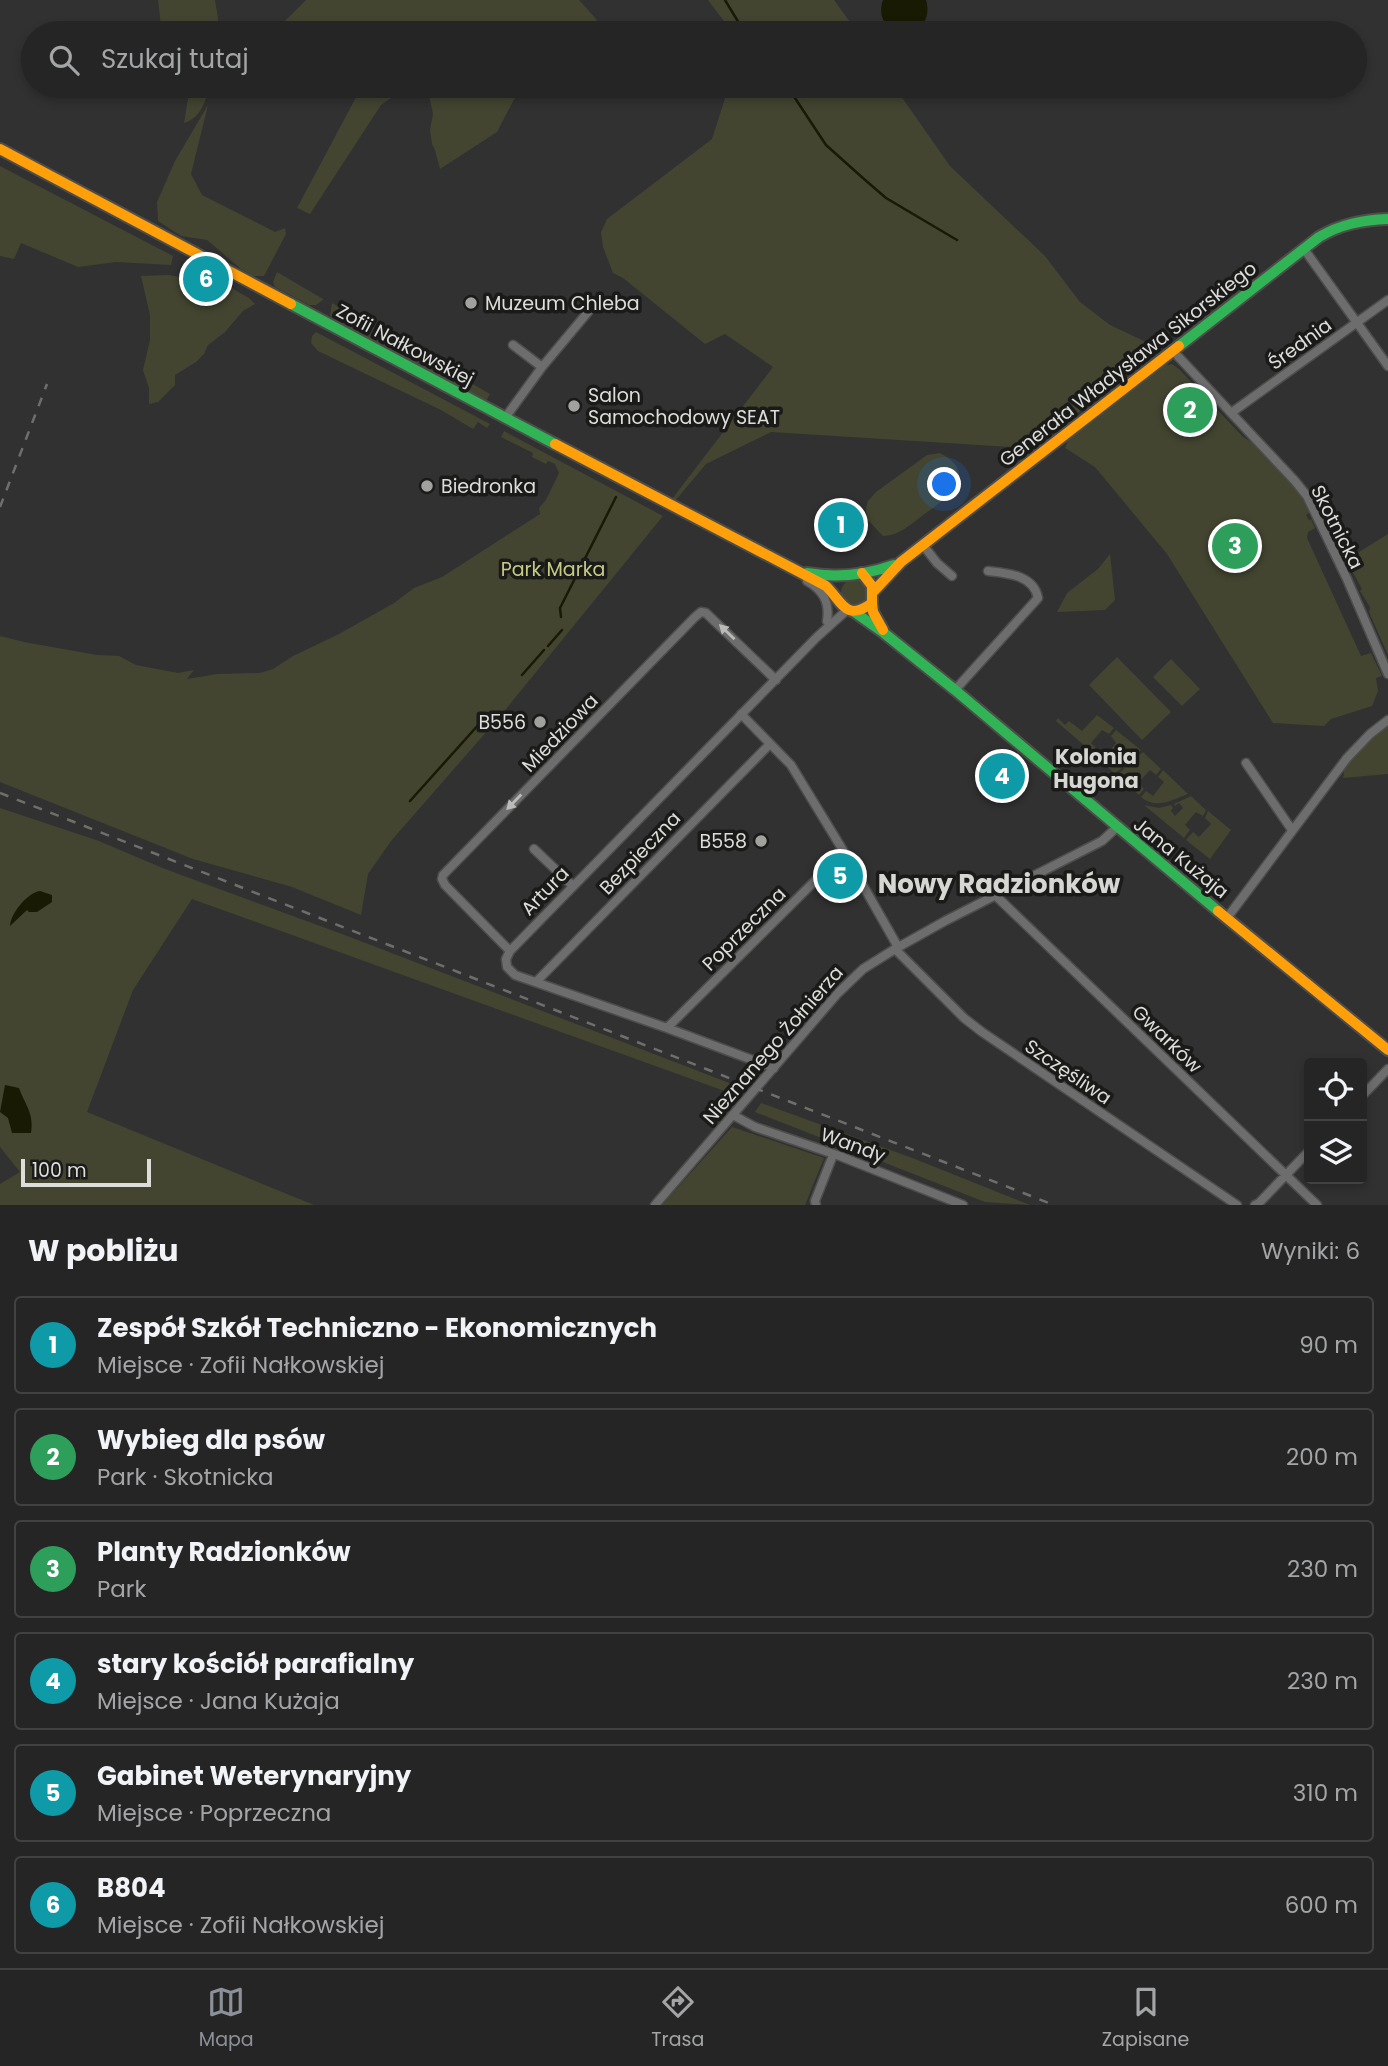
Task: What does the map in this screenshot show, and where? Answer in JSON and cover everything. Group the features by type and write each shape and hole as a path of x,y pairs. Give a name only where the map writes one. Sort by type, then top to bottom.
{"street":[{"name":"Zofii Nałkowskiej","path":"0,149 827,586 844,605"},
{"name":"Generała Władysława Sikorskiego","path":"901,562 1319,237 1336,227 1365,220 1388,219"},
{"path":"1304,249 1388,366"},
{"name":"Średnia","path":"1231,413 1388,300"},
{"path":"505,418 542,367 588,312"},
{"path":"513,345 542,367"},
{"name":"Skotnicka","path":"1173,351 1307,496 1388,674"},
{"path":"923,545 937,563 953,576"},
{"path":"850,573 837,586 844,605 860,610 901,562"},
{"path":"794,570 822,576 862,573 884,569 901,562"},
{"path":"794,570 821,591 828,607 827,621"},
{"path":"955,690 1038,598 1037,591 1020,576 989,571"},
{"path":"862,573 872,584 873,597"},
{"name":"Jana Kużaja","path":"873,597 873,612 884,633"},
{"name":"Jana Kużaja","path":"844,605 955,690 1116,828 1388,1050"},
{"name":"Artura","path":"817,637 827,621 844,605"},
{"name":"Artura","path":"510,951 776,680 844,605"},
{"name":"Miedziowa","path":"510,951 445,885 442,879 445,873 701,612 706,613 776,680"},
{"name":"Szczęśliwa","path":"741,714 791,765 844,852 896,948 964,1018 993,1041 1237,1205"},
{"path":"1227,918 1352,752 1388,720"},
{"name":"Bezpieczna","path":"536,982 767,747"},
{"path":"1246,763 1293,830"},
{"name":"Nieznanego Żołnierza","path":"655,1205 863,968 995,895 1102,841 1116,828"},
{"path":"534,849 573,886"},
{"name":"Poprzeczna","path":"667,1028 844,852"},
{"name":"Gwarków","path":"995,895 1317,1205"},
{"path":"510,951 506,963 509,971 774,1068"},
{"path":"1367,1091 1388,1069"},
{"name":"Wandy","path":"733,1115 755,1127 963,1205"},
{"path":"816,1205 815,1201 834,1155"},
{"path":"1255,1205 1304,1156"}],"green space":[{"path":"158,0 215,0 218,21 161,21"},
{"path":"306,0 579,0 597,20 596,21 285,21"},
{"path":"708,0 834,0 849,21 724,21"},
{"path":"188,98 205,98 199,113 184,123"},
{"path":"356,98 391,98 381,105 310,214 297,208"},
{"path":"430,98 515,98 497,132 440,169 430,130 433,114"},
{"path":"725,98 902,98 950,166 1045,256 1080,302 1110,325 1146,342 1156,353 1049,435 1033,451 1026,448 771,432 706,464 675,501 672,499 773,367 725,334 705,344 623,278 613,273 603,247 601,232 607,219 712,139"},
{"path":"208,105 191,174 202,195 275,232 285,228 286,234 264,276 253,276 241,269 207,240 181,236 158,221 157,202 175,161"},
{"path":"0,166 173,256 171,265 116,262 78,267 21,243 14,259 0,256"},
{"path":"277,272 324,299 316,305 309,305 275,287 273,282"},
{"path":"207,274 255,304 243,311 225,332 208,345 196,362 175,375 175,385 158,402 149,404 149,388 143,370 150,340 150,315 141,276 169,275 186,278"},
{"path":"332,303 490,394 486,401 334,319 330,315"},
{"path":"316,332 490,424 487,428 478,422 473,429 441,410 318,351 311,343"},
{"path":"1166,363 1179,369 1300,494 1310,512 1306,515 1315,528 1308,532 1307,538 1361,656 1371,653 1382,676 1376,678 1378,691 1372,706 1331,719 1324,726 1273,723 1167,554 1095,467 1065,448 1069,438"},
{"name":"Park Marka","path":"504,431 663,516 502,714 391,841 368,874 361,915 292,887 193,859 0,782 0,636 97,655 119,656 136,665 178,673 194,670 187,679 217,674 260,673 273,669 394,603 414,588 442,577 540,514 539,508 546,500 559,473 555,464 548,461 546,464 532,457 533,453 501,437"},
{"path":"940,453 958,469 959,477 951,493 911,525 895,534 883,536 867,519 868,501 876,492 927,455"},
{"path":"1388,534 1388,655 1369,612 1370,607 1346,560"},
{"path":"1110,554 1115,600 1105,610 1057,612 1067,593 1098,569"},
{"path":"855,579 865,583 869,593 865,603 855,607 845,603 841,593 845,583"},
{"path":"1117,657 1171,712 1142,740 1089,685"},
{"path":"1171,659 1200,689 1182,706 1153,677"},
{"path":"1097,715 1114,728 1109,734 1102,730 1091,743 1096,748 1093,753 1056,721 1058,718 1065,725 1069,721 1082,731"},
{"path":"1388,725 1388,774 1343,778 1342,770 1358,751"},
{"path":"1116,730 1141,750 1115,774 1095,755 1098,751 1105,756 1116,743 1111,736"},
{"path":"1143,752 1161,769 1156,775 1150,770 1138,783 1144,789 1139,795 1117,775"},
{"path":"1163,770 1188,794 1164,803 1147,801 1141,797 1146,791 1153,796 1164,782 1158,777"},
{"path":"1191,796 1206,810 1203,816 1196,812 1185,825 1190,830 1184,838 1144,805 1159,808 1171,805 1175,816 1183,808 1179,803 1175,806 1174,804"},
{"path":"0,808 99,841 165,869 732,1084 744,1098 192,899 133,990 87,1112 314,1205 0,1205 0,1184 20,1172 0,1147"},
{"path":"1208,811 1231,830 1210,859 1186,840 1193,832 1199,837 1211,824 1205,818"},
{"path":"761,1103 915,1159 1030,1205 985,1202 755,1112"},
{"path":"732,1127 824,1158 805,1205 662,1205"}],"shaded area":[{"path":"883,0 926,0 927,14 924,21 885,21 881,13"},
{"path":"40,891 52,895 52,902 37,912 27,910 10,926 20,904"},
{"path":"5,1085 19,1088 30,1115 31,1133 12,1133 8,1118 0,1112"}],"waterway":[{"path":"725,0 738,21"},
{"path":"795,98 826,145 886,198 957,240"},
{"path":"561,617 560,608 616,497"},
{"path":"548,646 562,630"},
{"path":"522,675 544,650"},
{"path":"410,801 480,723"}],"railway":[{"path":"0,507 47,384"},
{"path":"0,793 1054,1205"}],"traffic: fast":[{"path":"1179,346 1319,237 1352,224 1388,219"},
{"path":"291,304 555,444"},
{"path":"807,573 851,575 894,565"},
{"path":"853,611 955,690 1218,911"}],"traffic: slow":[{"path":"0,149 291,304"},
{"path":"874,591 901,562 1179,346"},
{"path":"555,444 826,586 841,604 851,610 856,611 872,603 872,586 862,573"},
{"path":"872,603 873,612 883,630"},
{"path":"1218,911 1388,1050"}],"place":[{"name":"B804","path":"206,279"},
{"name":"Muzeum Chleba","path":"471,303"},
{"name":"Salon Samochodowy SEAT","path":"574,406"},
{"name":"Wybieg dla psów","path":"1190,410"},
{"name":"Biedronka","path":"427,486"},
{"name":"Zespół Szkół Techniczno - Ekonomicznych","path":"841,525"},
{"name":"Planty Radzionków","path":"1235,546"},
{"name":"B556","path":"540,722"},
{"name":"stary kościół parafialny","path":"1002,776"},
{"name":"B558","path":"761,841"},
{"name":"Gabinet Weterynaryjny","path":"840,876"}],"district":[{"name":"Kolonia Hugona","path":"1096,768"},
{"name":"Nowy Radzionków","path":"999,884"}]}
